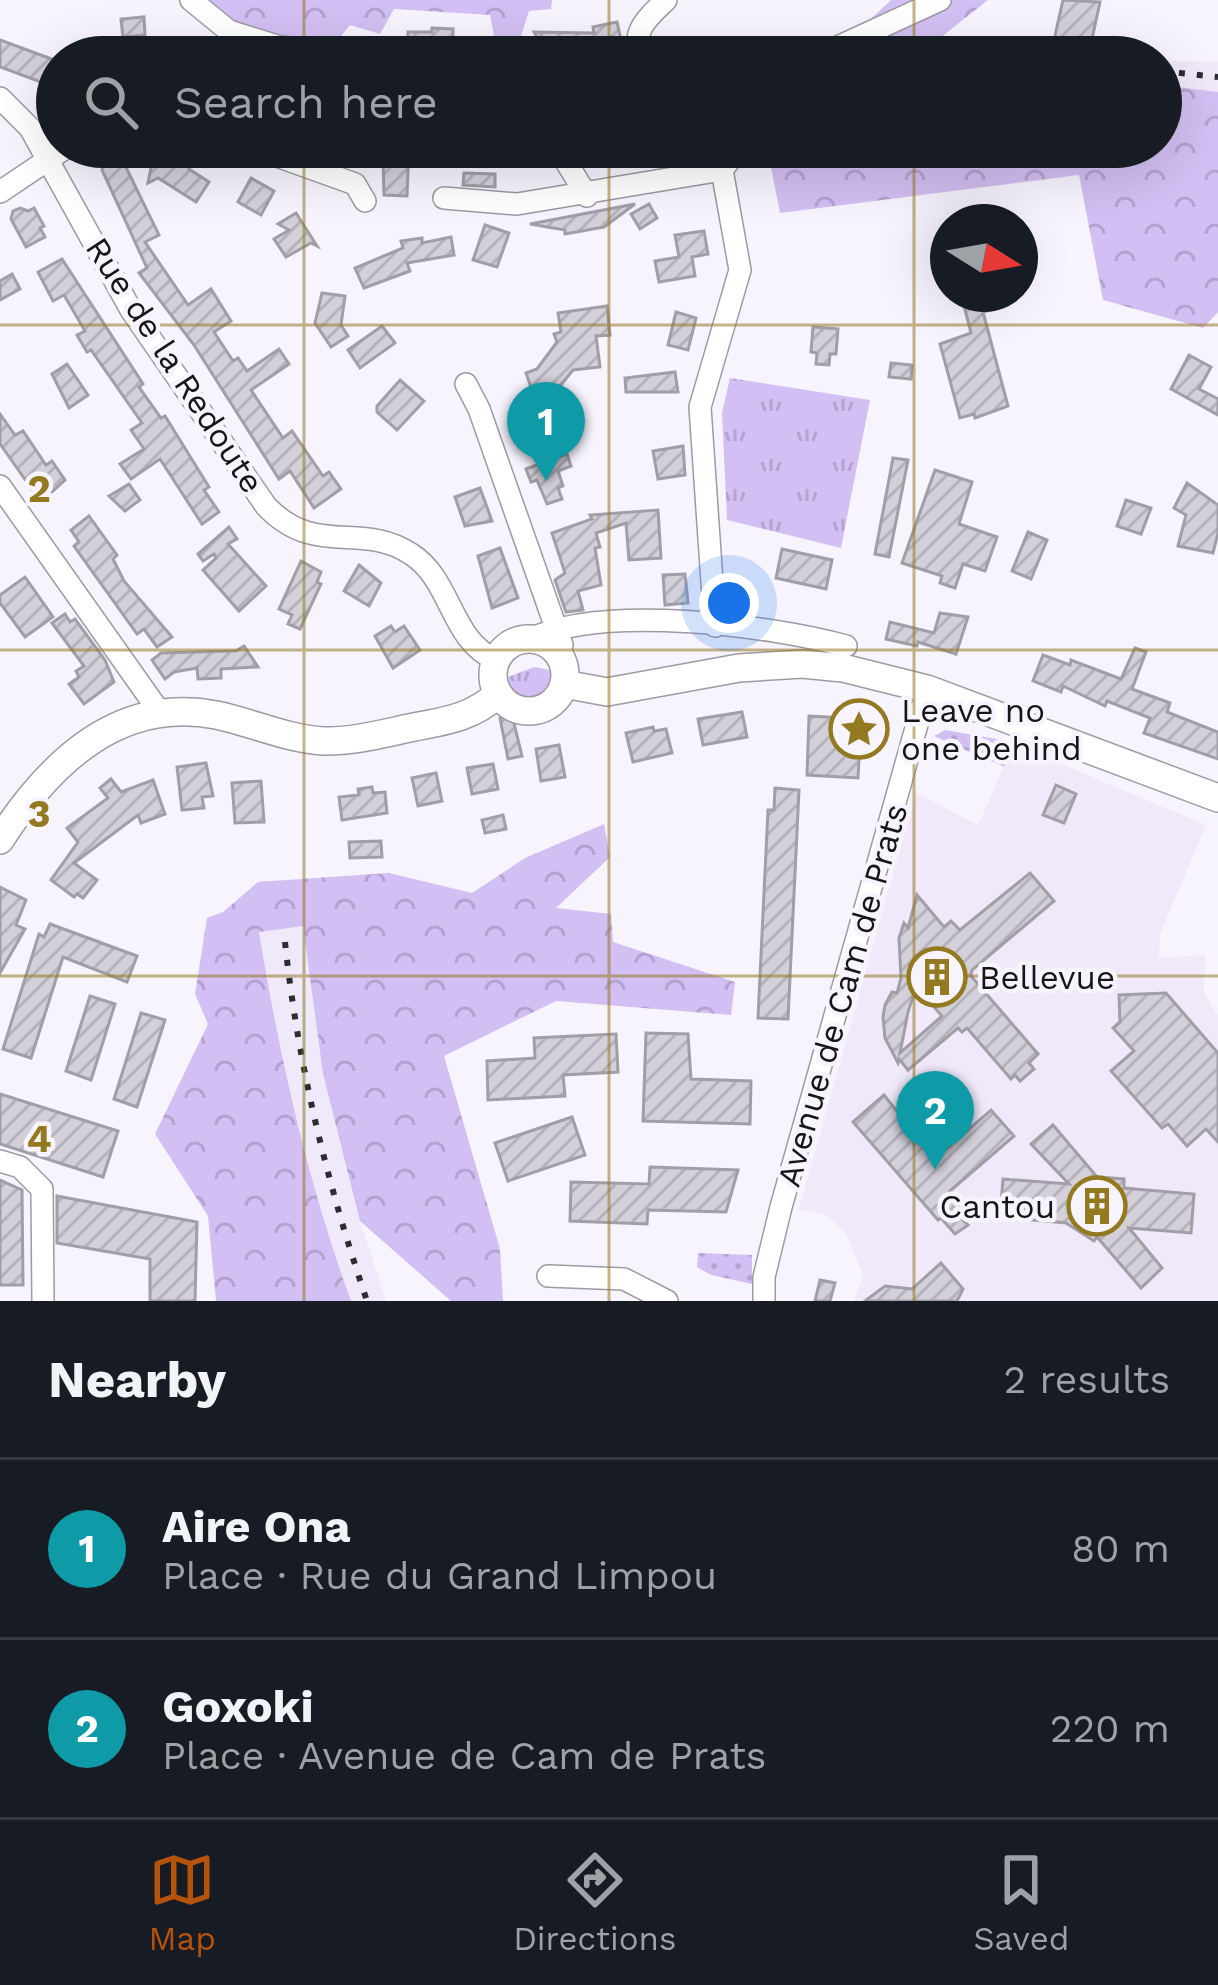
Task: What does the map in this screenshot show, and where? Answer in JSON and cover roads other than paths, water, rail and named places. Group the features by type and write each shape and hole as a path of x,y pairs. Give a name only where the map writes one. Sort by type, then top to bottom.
{"main road":[{"path":"551,642 564,684 551,704 529,711 517,709 498,694 496,661 510,644 551,642"},
{"path":"564,684 607,692 739,668 826,665 927,689 1218,798"},
{"path":"0,840 9,808 80,746 107,730 161,714 213,715 298,737 344,740 460,718 498,694"}],"street":[{"path":"191,0 229,31 245,36"},
{"path":"639,36 646,19 666,0"},
{"path":"862,36 940,0"},
{"name":"Rue de la Redoute","path":"0,98 36,133"},
{"path":"0,192 36,168"},
{"name":"Rue de la Redoute","path":"65,168 131,310 266,506 277,518 307,533 339,540 377,539 411,553 436,577 468,640 496,661"},
{"path":"310,168 355,184 364,201"},
{"path":"569,168 586,196"},
{"path":"445,198 517,205 722,170 740,270 700,407 723,627 739,668"},
{"path":"466,384 479,409 551,642 582,623 723,627 801,635 846,646"},
{"path":"0,486 161,714"},
{"name":"Avenue de Cam de Prats","path":"764,1301 764,1276 781,1207 927,689"},
{"path":"0,1161 20,1167 42,1189 44,1301"},
{"path":"548,1276 624,1279 667,1301"}],"railway":[{"path":"1182,73 1218,77"},
{"path":"285,942 316,1124 367,1301"}],"place":[{"name":"Aire Ona","path":"546,481"},
{"name":"Leave no one behind","path":"859,729"},
{"name":"Bellevue","path":"937,977"},
{"name":"Goxoki","path":"935,1170"},
{"name":"Cantou","path":"1097,1206"}]}
